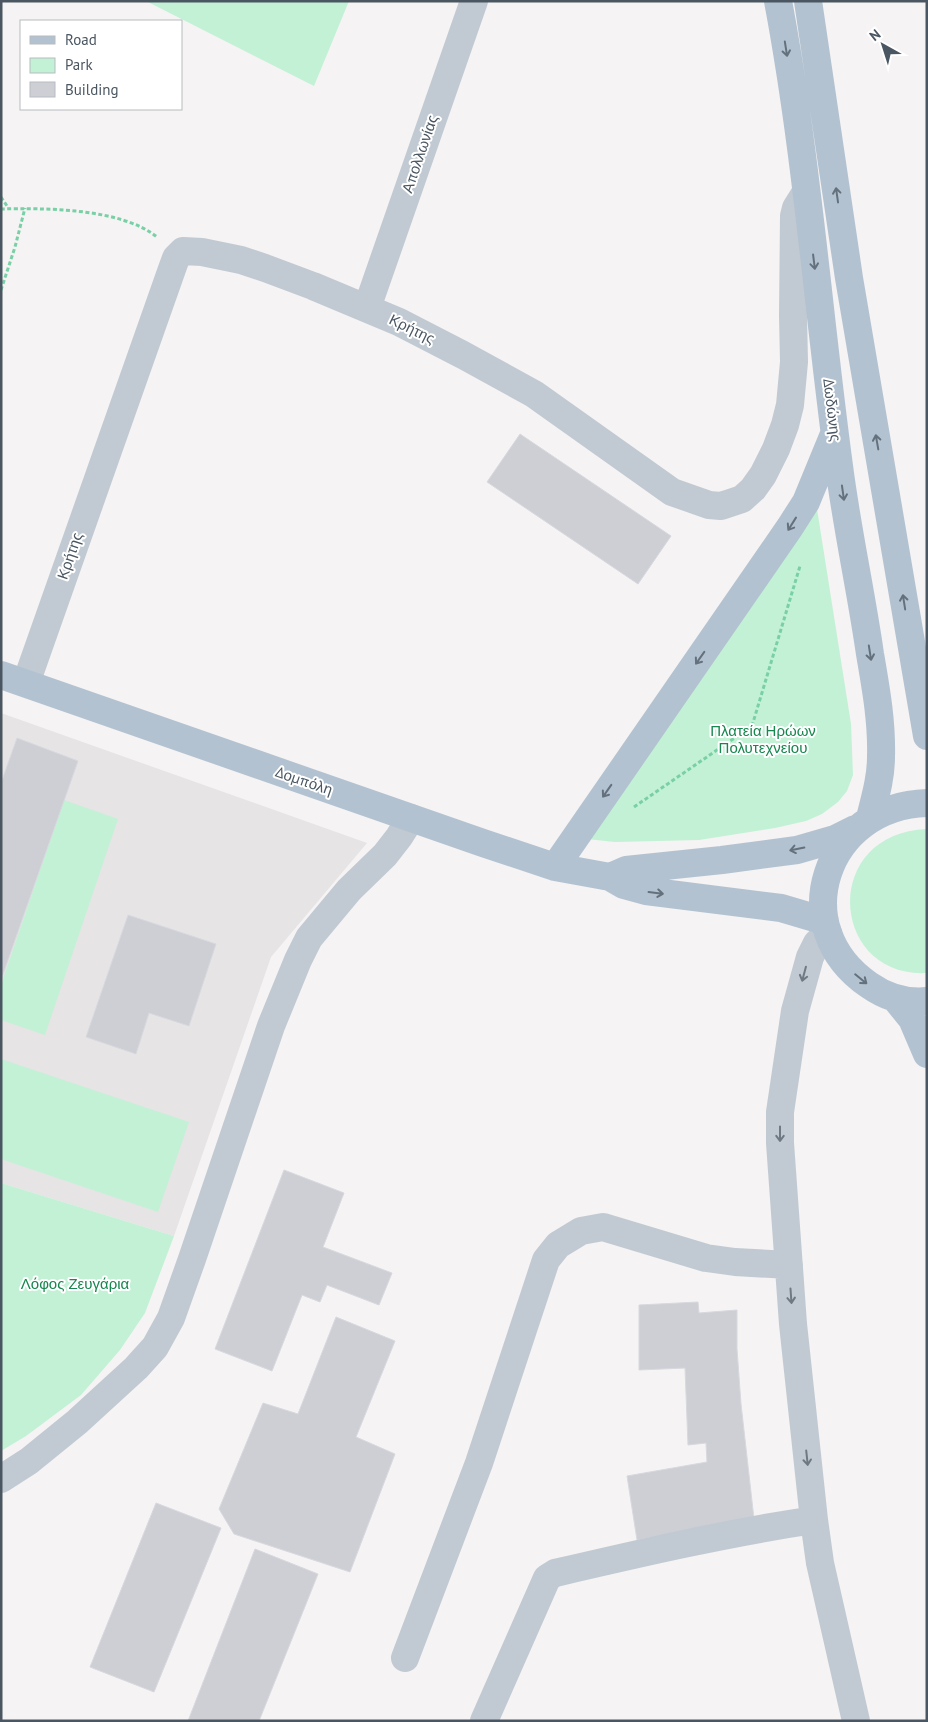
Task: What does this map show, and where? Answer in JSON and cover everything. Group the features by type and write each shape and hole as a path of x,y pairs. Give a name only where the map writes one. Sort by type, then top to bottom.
{"main road":[{"name":"Δωδώνης","path":"778,1 798,122 834,432 881,725 881,760 877,791 865,822"},
{"path":"808,1 849,278 927,736"},
{"path":"555,867 790,527 806,502 834,432"},
{"name":"Δομπόλη","path":"13,679 555,867 610,877"},
{"name":"Δωδώνης","path":"927,803 897,806 865,822 845,840 831,865 825,884 823,902 827,927 840,958 858,977 876,990 896,998 907,1001 927,1001"},
{"path":"610,877 626,870 797,850 835,839 865,822"},
{"path":"610,877 624,885 646,892 781,908 827,927"},
{"name":"Δωδώνης","path":"896,998 912,1018 927,1054"}],"street":[{"name":"Απολλωνίας","path":"368,308 474,1"},
{"name":"Κρήτης","path":"13,679 176,258 183,251 202,252 241,260 313,286 399,322 534,394 672,492 709,506 722,506 742,499 753,490 764,474 776,449 787,418 793,383 794,362 794,216 796,208 806,192"},
{"path":"1,1479 29,1461 77,1422 136,1368 155,1347 171,1318 271,1026 298,960 309,938 349,890 385,855 411,818"},
{"path":"827,927 817,943 805,971 795,1011 780,1112 782,1179 798,1381 814,1520 824,1581 856,1721"},
{"path":"405,1658 479,1463 546,1260 558,1245 582,1231 602,1228 706,1258 735,1262 789,1265"},
{"path":"484,1721 547,1578 555,1573 651,1550 814,1520"}],"path":[{"path":"1,197 10,209"},
{"path":"1,290 25,208"},
{"path":"1,209 58,209 126,221 147,229 176,258"},
{"path":"626,812 752,726 800,566"}],"shaded area":[{"path":"1,713 367,843 271,957 174,1236 1,1183"}],"green space":[{"path":"146,1 349,1 314,86"},
{"name":"Πλατεία Ηρώων Πολυτεχνείου","path":"817,509 851,724 853,775 847,791 838,802 822,814 806,821 775,828 699,840 615,842 587,839"},
{"path":"64,800 118,819 45,1035 1,1020 1,985"},
{"path":"927,829 927,973 894,968 871,953 856,931 850,904 854,878 868,854 892,837"},
{"path":"1,1059 189,1122 158,1212 1,1159"},
{"name":"Λόφος Ζευγάρια","path":"1,1183 174,1236 145,1313 120,1350 81,1395 26,1436 1,1451"}],"building":[{"path":"520,434 671,536 638,584 487,482"},
{"path":"17,738 78,761 1,980 1,783"},
{"path":"128,915 216,944 189,1026 149,1013 136,1054 86,1037"},
{"path":"284,1170 344,1193 323,1247 392,1273 379,1305 327,1285 320,1302 302,1295 272,1371 215,1349"},
{"path":"698,1302 699,1313 737,1310 737,1349 741,1404 754,1519 637,1540 627,1476 707,1462 706,1443 688,1445 685,1368 639,1370 639,1305"},
{"path":"336,1317 395,1341 356,1437 395,1454 350,1572 234,1534 219,1509 263,1403 298,1414"},
{"path":"156,1503 221,1528 154,1692 90,1667"},
{"path":"255,1549 318,1574 259,1721 188,1721"}]}
